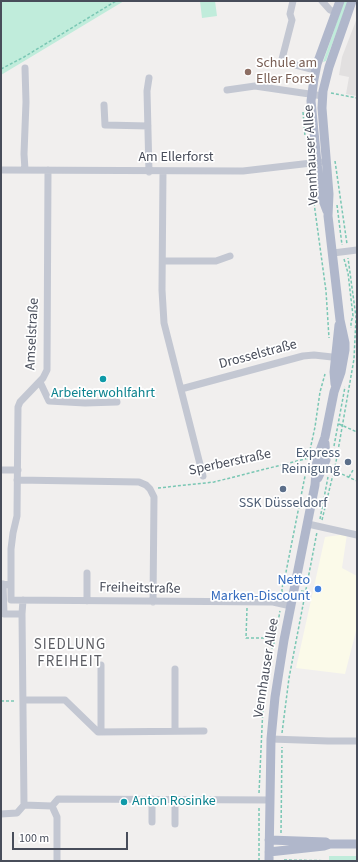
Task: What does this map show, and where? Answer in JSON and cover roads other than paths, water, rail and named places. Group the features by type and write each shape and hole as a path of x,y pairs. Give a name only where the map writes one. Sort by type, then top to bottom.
{"main road":[{"name":"Vennhauser Allee","path":"269,856 271,739 275,697 291,606 316,482 317,459 325,437 335,387 341,372 339,358 340,320 333,253 328,216 322,195 317,163 311,112 315,70 340,1"},
{"name":"Vennhauser Allee","path":"328,216 330,194 322,116 326,94 328,67 352,1"},
{"path":"269,840 324,841 330,844"},
{"path":"269,856 330,844 357,844"}],"street":[{"path":"293,1 290,14 292,20 282,59 284,62 315,70"},
{"path":"322,1 330,10 336,12"},
{"path":"25,68 25,170"},
{"path":"149,78 147,91 149,172"},
{"path":"227,90 255,86 312,95 326,94"},
{"path":"104,105 105,125 148,126"},
{"name":"Am Ellerforst","path":"1,170 149,172 243,171 326,161"},
{"name":"Amselstraße","path":"11,584 12,533 17,516 18,407 20,402 40,382 47,370 48,170"},
{"path":"163,171 162,290 164,323 203,476"},
{"path":"333,253 357,250"},
{"path":"163,261 216,261 230,256"},
{"name":"Drosselstraße","path":"181,389 303,356 314,355 339,358"},
{"path":"40,382 49,401 117,402"},
{"path":"1,470 18,470"},
{"path":"17,480 139,482 153,489 153,602"},
{"path":"308,524 357,535"},
{"path":"87,573 87,601"},
{"path":"1,814 17,813 24,805 23,600 11,600 11,584 2,584 4,614 22,614"},
{"name":"Freiheitstraße","path":"23,600 273,602 291,606"},
{"path":"101,665 101,732"},
{"path":"175,669 175,731"},
{"path":"23,700 64,700 98,732 204,731"},
{"path":"271,739 328,741 357,740"},
{"path":"52,806 58,799 270,800"},
{"path":"152,799 152,822"},
{"path":"175,799 175,824"},
{"path":"24,805 52,806"},
{"path":"52,806 57,817 57,861"}],"place":[{"name":"Schule am Eller Forst","path":"248,72"},
{"name":"Arbeiterwohlfahrt","path":"103,379"},
{"name":"Express Reinigung","path":"348,462"},
{"name":"SSK Düsseldorf","path":"283,489"},
{"name":"Netto Marken-Discount","path":"318,589"},
{"name":"Anton Rosinke","path":"124,802"}],"district":[{"name":"SIEDLUNG FREIHEIT","path":"70,654"}]}
